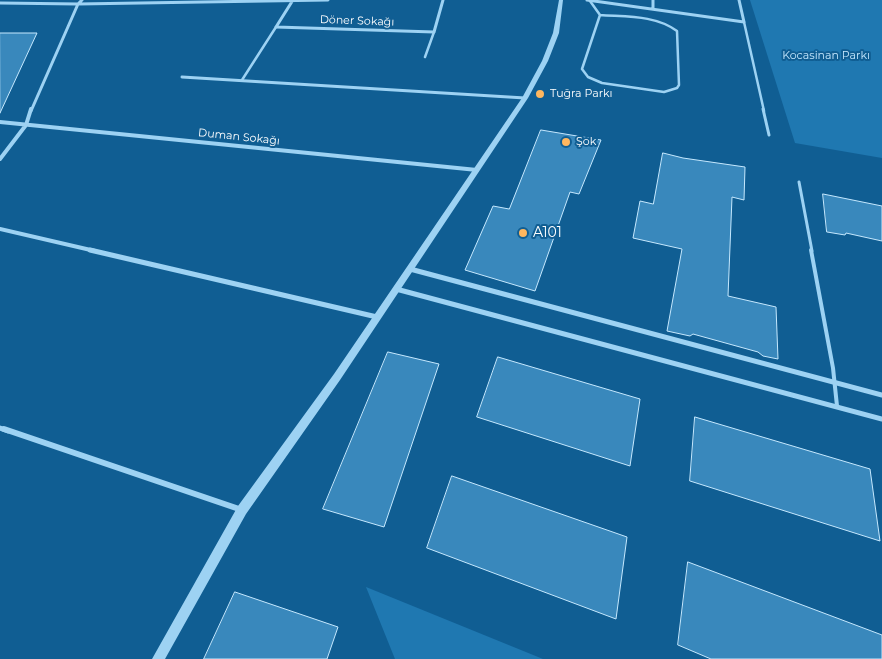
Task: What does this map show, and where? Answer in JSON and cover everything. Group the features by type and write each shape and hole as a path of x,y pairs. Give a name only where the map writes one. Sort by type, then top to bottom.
{"street":[{"path":"0,159 26,125 33,103 59,50 78,4 82,0"},
{"path":"276,27 293,0"},
{"path":"0,3 78,4 328,0"},
{"path":"434,32 443,0"},
{"path":"158,659 242,510 337,377 525,98 545,61 556,33 561,0"},
{"path":"588,0 744,22 739,0"},
{"path":"653,0 653,9"},
{"name":"Döner Sokağı","path":"276,27 434,32"},
{"path":"182,76 525,98"},
{"name":"Duman Sokağı","path":"0,122 477,170"},
{"path":"0,229 377,317"},
{"path":"410,269 882,395"},
{"path":"396,289 882,419"},
{"path":"0,428 242,510"}],"lane":[{"path":"588,0 600,15 654,20 674,28 677,31 679,84 677,88 664,92 602,83 584,73 582,69 600,15"},
{"path":"744,22 769,135"},
{"path":"242,80 276,27"},
{"path":"425,57 434,32"},
{"path":"799,182 838,406"}],"green space":[{"name":"Kocasinan Parkı","path":"750,0 882,0 882,158 795,143"},
{"path":"366,587 543,659 395,659"}],"building":[{"path":"0,33 37,33 0,113"},
{"path":"541,130 601,140 579,194 570,192 535,291 465,270 493,206 509,209"},
{"path":"663,153 683,158 745,167 744,200 732,197 728,296 776,307 778,359 693,334 690,336 667,331 682,249 633,238 640,201 653,204"},
{"path":"823,194 882,206 882,241 846,233 845,235 827,232"},
{"path":"388,352 439,364 384,527 323,509"},
{"path":"498,357 640,399 630,466 477,417"},
{"path":"695,417 870,469 880,541 690,481"},
{"path":"452,476 627,537 616,619 427,548"},
{"path":"688,562 882,635 882,659 711,659 678,645"},
{"path":"235,592 338,627 327,659 204,659"}],"place":[{"name":"Tuğra Parkı","path":"540,94"},
{"name":"Şok","path":"566,142"},
{"name":"A101","path":"523,233"}]}
